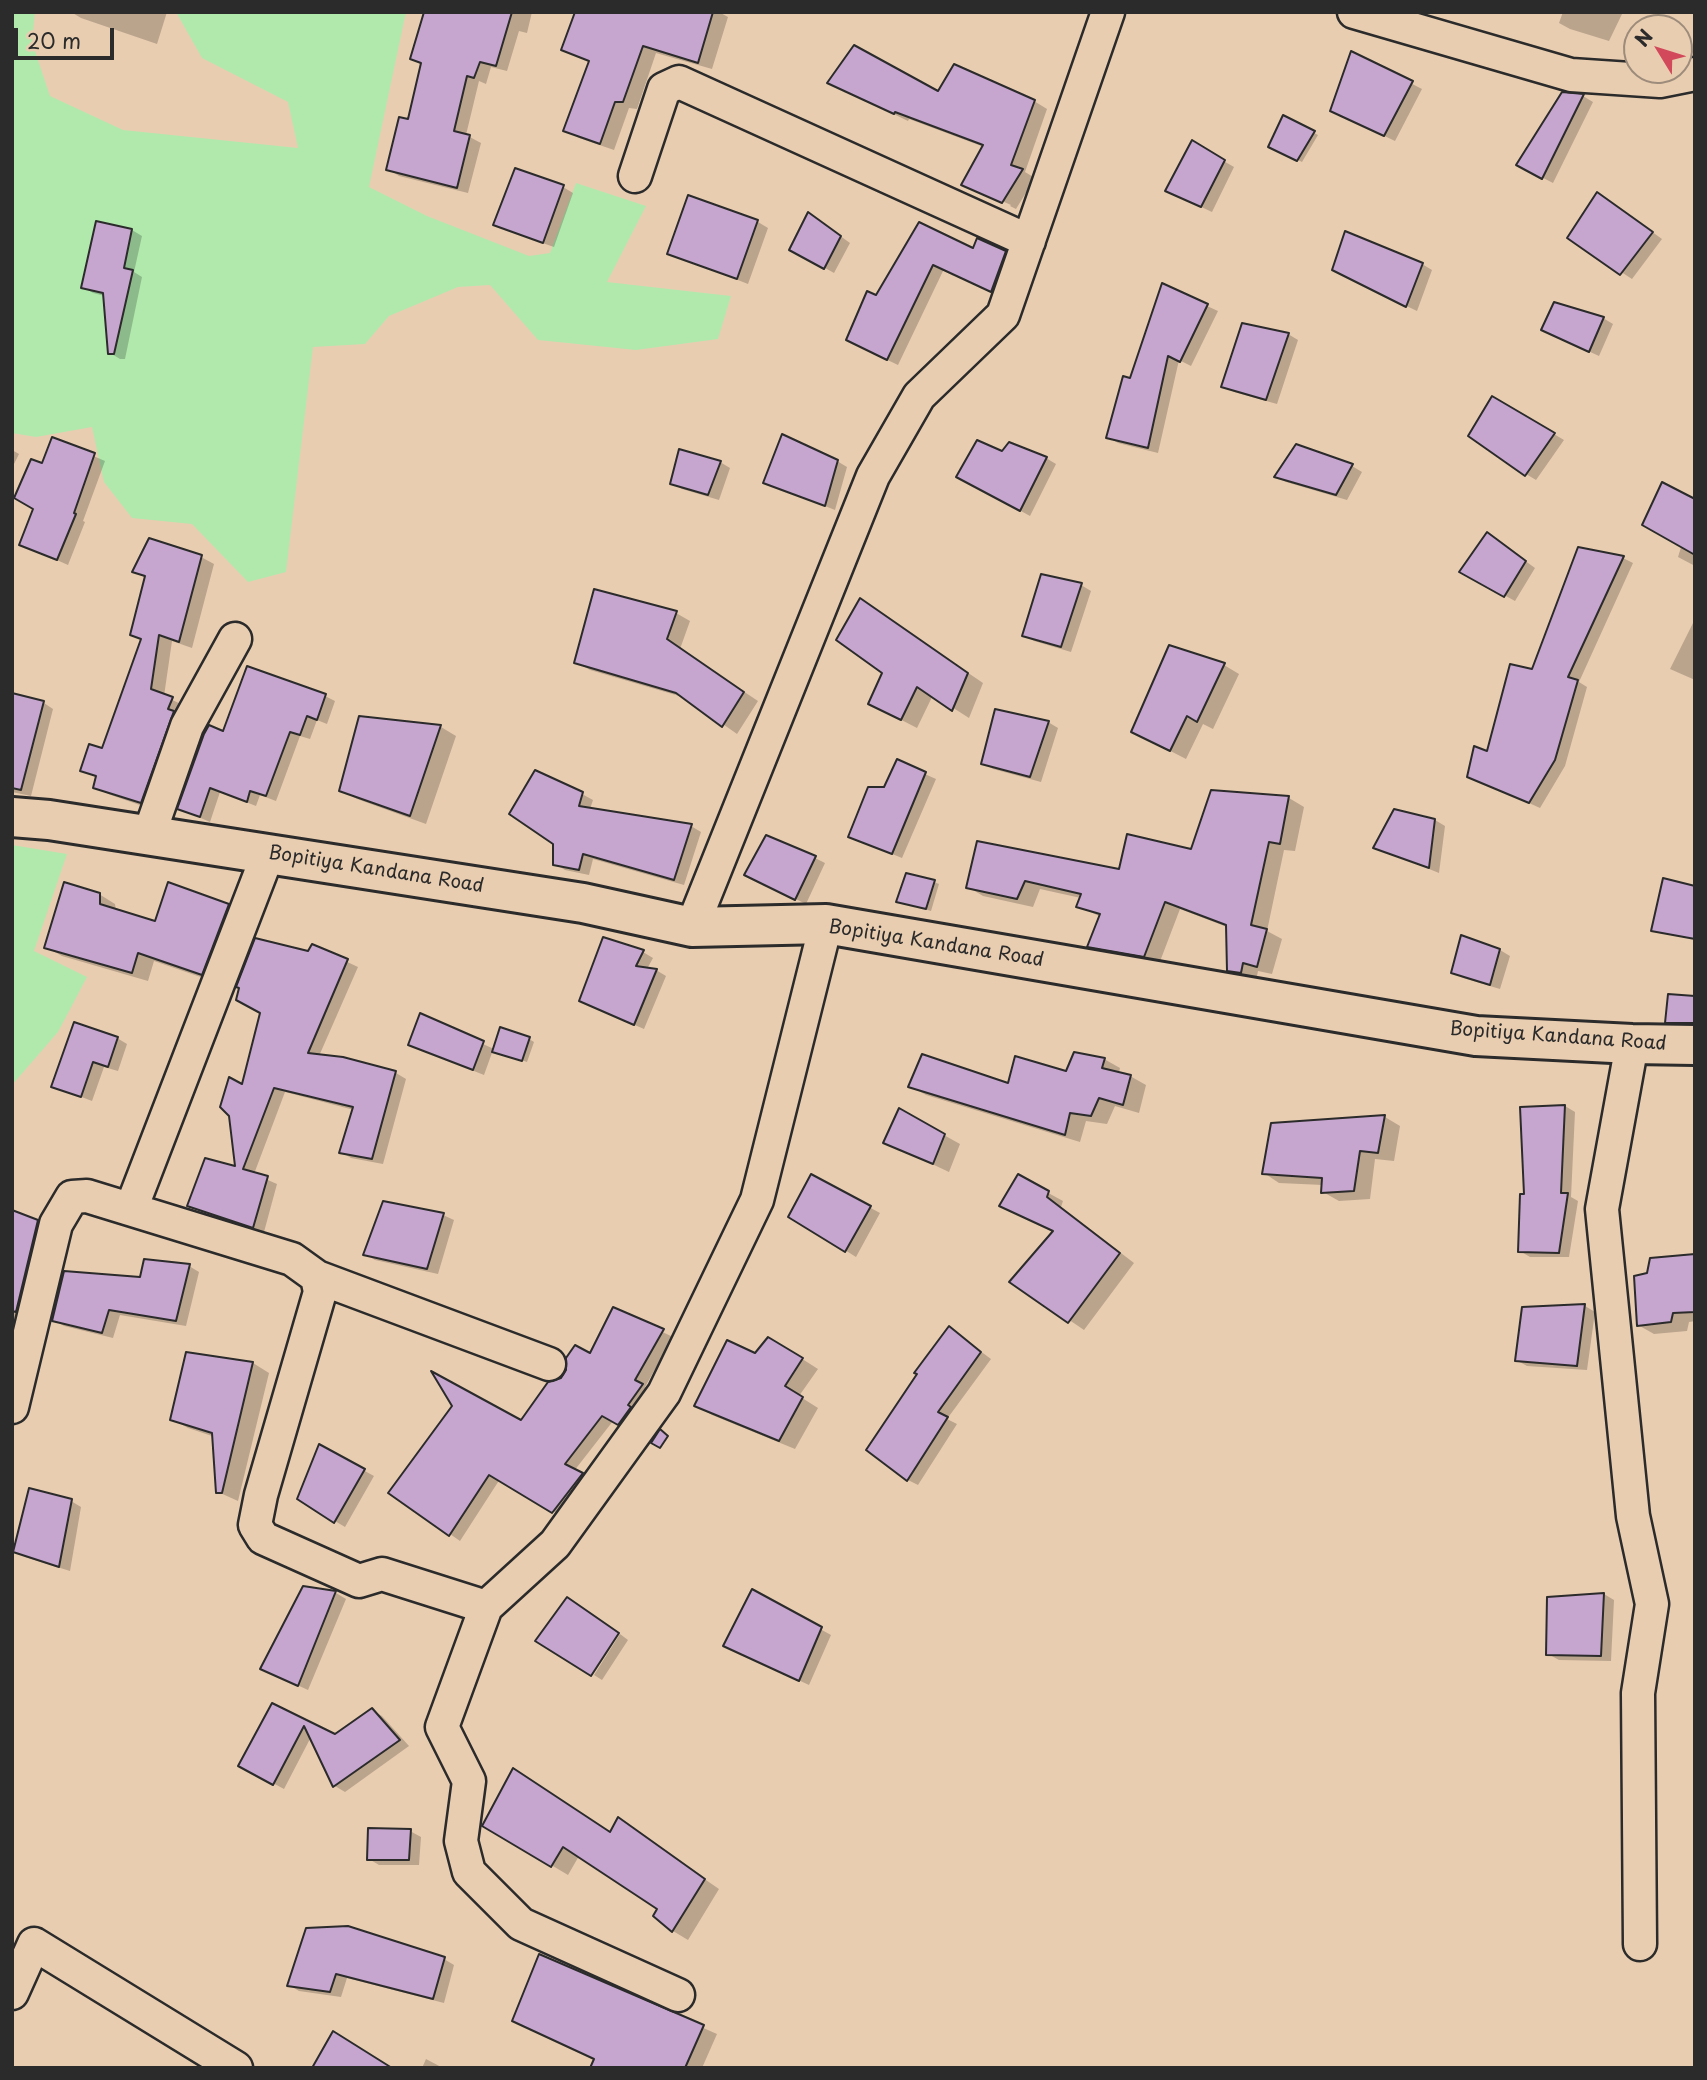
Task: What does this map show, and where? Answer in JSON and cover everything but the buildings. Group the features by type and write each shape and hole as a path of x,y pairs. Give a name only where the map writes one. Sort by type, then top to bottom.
{"main road":[{"name":"Bopitiya Kandana Road","path":"12,817 50,820 583,903 692,928 825,924 1476,1036 1695,1045"}],"street":[{"path":"692,928 873,476 919,396 1003,314 1108,12"},
{"path":"1354,12 1571,75 1660,81 1695,74"},
{"path":"635,176 664,89 679,82 1029,241"},
{"path":"149,835 187,726 235,639"},
{"path":"131,1209 268,854"},
{"path":"678,1995 521,1924 469,1872 461,1841 469,1781 443,1727 486,1607 555,1544 664,1393 757,1200 825,924"},
{"path":"1632,1044 1602,1209 1633,1516 1652,1604 1638,1693 1640,1944"},
{"path":"12,1407 56,1224 72,1197 87,1196 292,1259 317,1277 549,1364"},
{"path":"317,1277 320,1292 313,1322 261,1495 255,1525 263,1538 359,1581 382,1574 486,1607"},
{"path":"12,1993 34,1944 236,2068"}],"green space":[{"path":"12,12 35,12 32,42 50,96 123,130 298,148 288,102 202,58 176,12 406,12 369,187 427,216 529,256 550,253 576,183 646,206 607,282 731,296 718,339 636,350 538,340 490,285 458,287 389,316 365,344 313,347 286,572 248,582 192,524 132,518 104,482 92,427 36,437 12,433"},
{"path":"12,845 67,854 34,951 87,977 58,1032 12,1085"}]}
